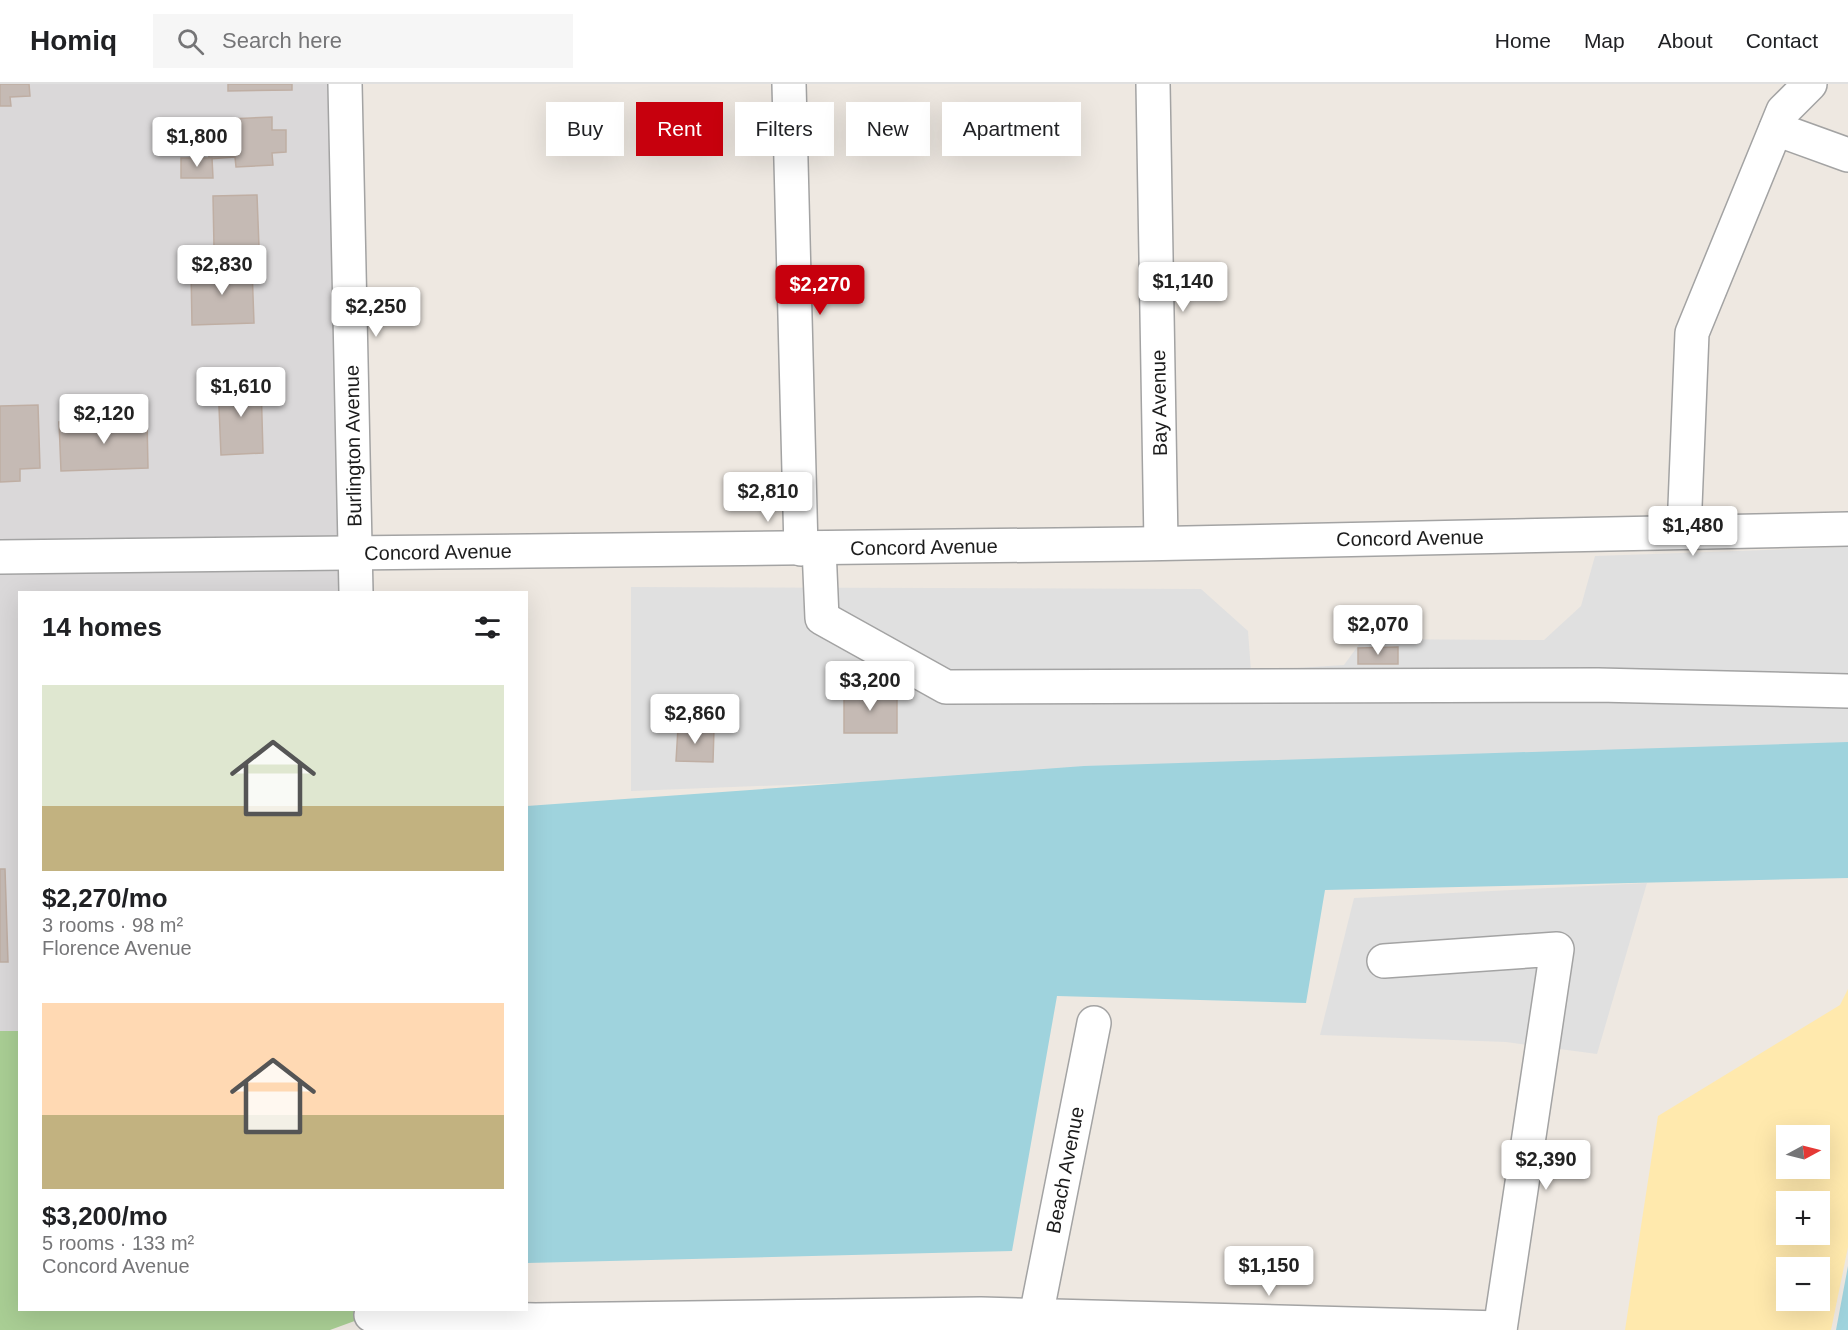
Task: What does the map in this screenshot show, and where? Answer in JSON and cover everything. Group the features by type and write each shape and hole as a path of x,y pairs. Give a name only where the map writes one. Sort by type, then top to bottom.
{"street":[{"name":"Burlington Avenue","path":"345,84 356,591"},
{"path":"789,84 810,548 822,618 946,687 1598,685 1848,691"},
{"name":"Bay Avenue","path":"1153,84 1161,543"},
{"path":"1684,531 1692,333 1783,111 1810,84"},
{"path":"1776,129 1848,155"},
{"name":"Concord Avenue","path":"0,556 1161,543 1848,529"},
{"path":"371,1318 535,1320 981,1314 1500,1329 1557,949 1384,961"},
{"name":"Beach Avenue","path":"1036,1316 1094,1023"}],"shaded area":[{"path":"0,84 345,84 356,591 18,591 18,1031 0,1031"},
{"path":"1848,547 1848,744 631,791 631,587 1201,589 1248,631 1251,671 1344,665 1363,639 1544,640 1581,606 1595,556","holes":["1398,647 1359,664 1358,648"]},
{"path":"1647,883 1597,1054 1506,1042 1320,1035 1354,898"}],"green space":[{"path":"0,1031 18,1031 18,1311 371,1311 371,1315 330,1330 0,1330"}],"sand":[{"path":"1848,989 1848,1247 1831,1330 1625,1330 1658,1116 1840,1005"}],"water":[{"path":"1848,742 1848,878 1325,890 1306,1003 1057,996 1012,1251 528,1263 528,806 1084,766"},
{"path":"1848,1266 1848,1330 1836,1330"}],"building":[{"path":"0,84 29,84 30,96 10,97 11,106 0,106"},
{"path":"228,84 292,84 292,90 228,91"},
{"path":"272,117 272,130 286,130 286,152 272,153 273,165 236,167 235,157 209,159 207,120"},
{"path":"181,158 212,158 213,178 181,178"},
{"path":"257,195 259,247 214,248 213,196"},
{"path":"252,268 254,323 192,325 191,269"},
{"path":"261,382 263,453 221,455 218,383"},
{"path":"38,405 40,468 20,469 20,481 0,482 0,406"},
{"path":"147,419 148,468 61,471 59,422"},
{"path":"1398,647 1398,664 1358,664 1358,648"},
{"path":"844,691 897,691 897,733 844,733"},
{"path":"678,728 714,729 713,762 676,761"},
{"path":"0,869 5,869 8,962 0,962"}]}
